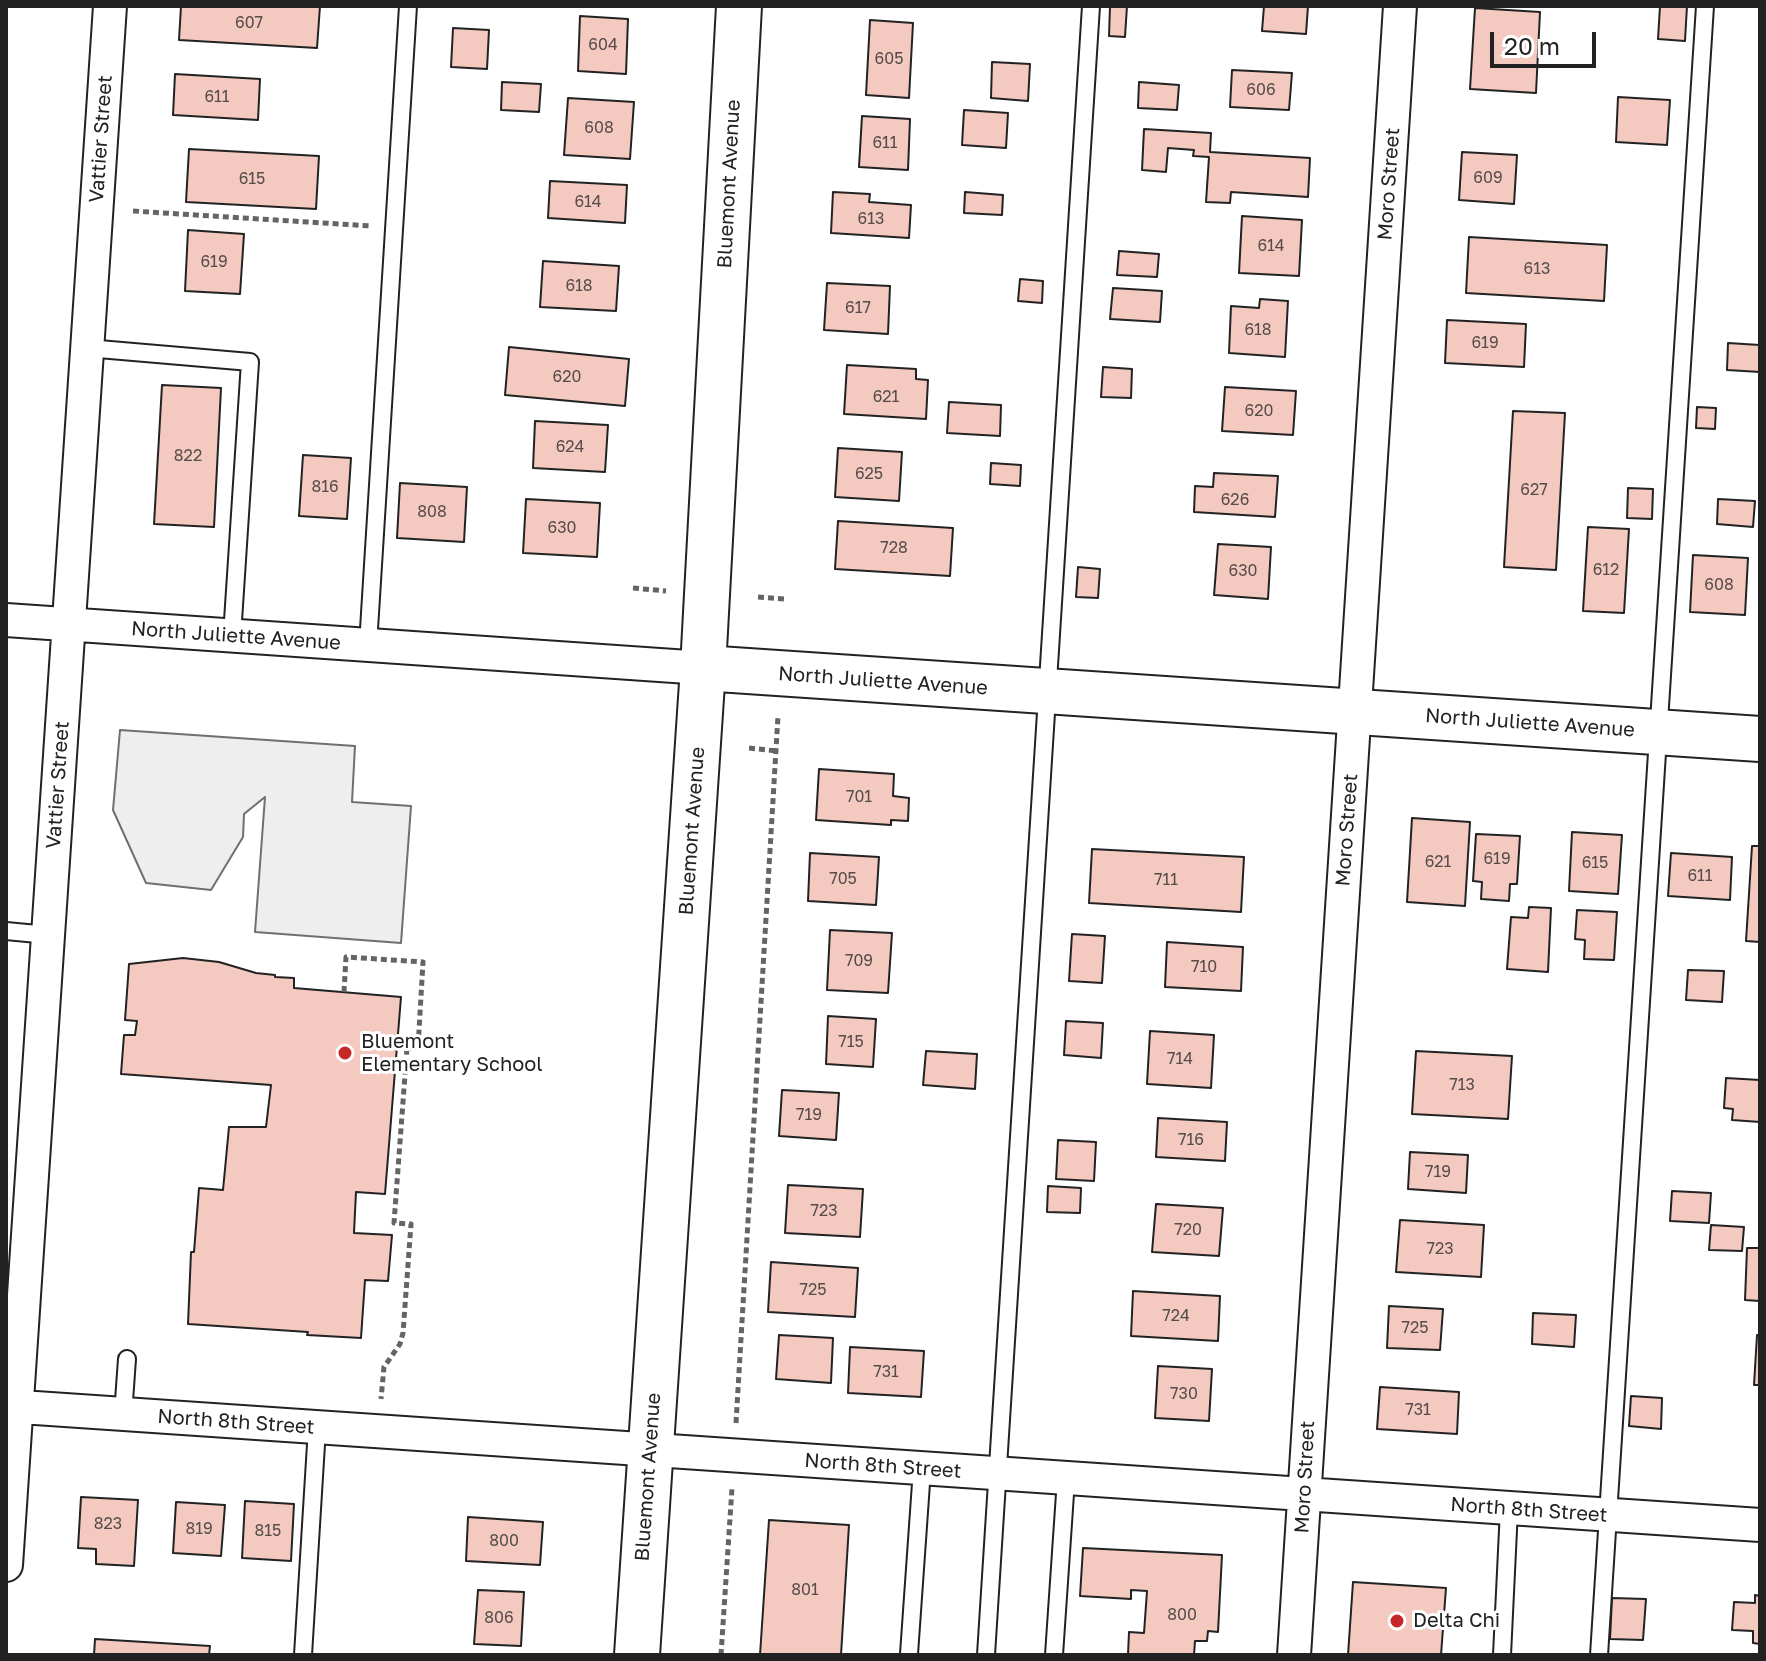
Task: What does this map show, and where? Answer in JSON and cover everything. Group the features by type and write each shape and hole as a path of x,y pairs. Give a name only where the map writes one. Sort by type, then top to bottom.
{"main road":[{"name":"Bluemont Avenue","path":"637,1655 703,668 739,6"},
{"name":"North Juliette Avenue","path":"703,668 1760,739"}],"street":[{"name":"Vattier Street","path":"6,1565 11,1407 48,935 110,6"},
{"name":"Moro Street","path":"1294,1655 1400,6"},
{"name":"North Juliette Avenue","path":"6,620 703,668"},
{"name":"North 8th Street","path":"11,1407 1760,1525"}],"lane":[{"path":"368,645 408,6"},
{"path":"986,1655 1091,6"},
{"path":"1599,1655 1705,6"},
{"path":"87,348 250,362 232,636"},
{"path":"6,931 48,935"},
{"path":"123,1415 127,1359"},
{"path":"303,1655 317,1428"},
{"path":"909,1654 922,1469"},
{"path":"1054,1655 1066,1479"},
{"path":"1502,1655 1509,1509"}],"path":[{"path":"133,211 395,227"},
{"path":"633,588 666,591"},
{"path":"758,597 785,599"},
{"path":"721,1655 778,716"},
{"path":"749,748 777,751"},
{"path":"344,992 346,957 423,962 418,1048 407,1048 394,1223 411,1224 403,1333 400,1344 384,1367 379,1432"}],"shaded area":[{"path":"120,730 355,746 352,802 411,806 401,943 255,932 265,797 244,814 243,837 211,890 146,883 113,810"}],"building":[{"path":"181,6 320,6 317,48 179,40"},
{"path":"1110,6 1127,6 1125,37 1109,36"},
{"path":"1264,6 1308,6 1306,34 1262,31"},
{"path":"1660,6 1687,6 1685,41 1658,39"},
{"path":"1475,8 1540,12 1536,93 1470,89"},
{"path":"580,16 628,19 626,74 578,71"},
{"path":"870,20 913,23 909,98 866,95"},
{"path":"453,28 489,30 487,69 451,67"},
{"path":"992,62 1030,64 1028,101 991,98"},
{"path":"1232,70 1292,73 1289,110 1230,107"},
{"path":"175,74 260,79 258,120 173,115"},
{"path":"502,82 541,84 539,112 501,110"},
{"path":"1139,82 1179,85 1177,110 1138,108"},
{"path":"1618,97 1670,100 1667,145 1616,142"},
{"path":"568,98 634,102 630,159 564,155"},
{"path":"964,110 1008,113 1006,148 962,145"},
{"path":"862,116 910,119 908,170 859,167"},
{"path":"1144,129 1211,133 1210,152 1310,158 1308,197 1231,192 1230,203 1206,202 1209,157 1193,156 1194,150 1168,148 1166,172 1142,170"},
{"path":"189,149 319,156 316,209 186,202"},
{"path":"1462,152 1517,155 1514,204 1459,200"},
{"path":"550,181 627,185 625,223 548,218"},
{"path":"833,192 870,194 869,202 911,205 909,238 831,233"},
{"path":"965,192 1003,195 1002,215 964,213"},
{"path":"1242,216 1302,220 1299,276 1239,273"},
{"path":"188,230 244,234 240,294 185,291"},
{"path":"1469,237 1607,245 1604,301 1466,293"},
{"path":"1119,251 1159,254 1157,277 1117,275"},
{"path":"543,261 619,266 616,311 540,307"},
{"path":"1020,279 1043,281 1042,303 1018,301"},
{"path":"827,283 890,286 888,334 824,330"},
{"path":"1113,288 1162,291 1160,322 1110,319"},
{"path":"1260,299 1288,301 1285,357 1229,353 1231,306 1259,308"},
{"path":"1447,320 1526,324 1524,367 1445,363"},
{"path":"1728,343 1760,345 1760,372 1727,370"},
{"path":"509,347 629,359 625,406 505,395"},
{"path":"847,365 916,369 916,379 928,380 926,419 844,414"},
{"path":"1103,367 1132,369 1131,398 1101,397"},
{"path":"162,385 221,388 214,527 154,524"},
{"path":"1225,387 1296,391 1293,435 1222,431"},
{"path":"949,402 1001,405 1000,436 947,433"},
{"path":"1697,407 1716,408 1715,429 1696,428"},
{"path":"1513,411 1565,413 1556,570 1504,567"},
{"path":"535,421 608,425 605,472 533,468"},
{"path":"838,448 902,452 899,501 835,497"},
{"path":"303,455 351,458 347,519 299,516"},
{"path":"991,463 1021,465 1020,486 990,484"},
{"path":"1214,473 1278,476 1275,517 1194,512 1195,486 1213,487"},
{"path":"400,483 467,487 464,542 397,538"},
{"path":"1628,488 1653,489 1652,519 1627,518"},
{"path":"526,499 600,503 597,557 523,553"},
{"path":"1718,499 1755,501 1753,527 1717,524"},
{"path":"838,521 953,528 950,576 835,569"},
{"path":"1588,527 1629,529 1624,613 1583,611"},
{"path":"1218,544 1271,547 1268,599 1214,595"},
{"path":"1693,555 1748,558 1745,615 1690,612"},
{"path":"1078,567 1100,569 1098,598 1076,597"},
{"path":"819,769 894,774 893,796 909,798 908,821 891,820 891,825 816,820"},
{"path":"1412,818 1470,822 1465,906 1407,902"},
{"path":"1572,832 1622,835 1618,894 1569,891"},
{"path":"1476,834 1520,836 1517,884 1510,884 1509,901 1481,899 1482,882 1473,881"},
{"path":"1752,846 1760,846 1760,942 1746,941"},
{"path":"1092,849 1244,857 1241,912 1089,903"},
{"path":"810,853 879,857 876,905 808,901"},
{"path":"1671,853 1732,857 1730,900 1668,896"},
{"path":"1529,907 1551,908 1548,972 1507,969 1511,917 1528,918"},
{"path":"1577,910 1617,912 1614,960 1584,959 1585,940 1575,939"},
{"path":"830,930 892,933 888,993 827,990"},
{"path":"1072,934 1105,936 1102,983 1069,981"},
{"path":"1167,942 1243,947 1241,991 1165,987"},
{"path":"183,958 219,962 256,973 294,978 294,988 401,997 385,1194 356,1192 354,1233 392,1235 388,1281 365,1280 361,1338 188,1324 191,1252 194,1252 199,1188 223,1190 229,1127 266,1127 271,1085 121,1074 124,1035 135,1035 137,1021 125,1020 129,964"},
{"path":"1688,970 1724,971 1722,1002 1686,1000"},
{"path":"828,1016 876,1019 873,1067 826,1064"},
{"path":"1066,1021 1103,1023 1101,1058 1064,1055"},
{"path":"1150,1031 1214,1035 1211,1088 1147,1084"},
{"path":"926,1051 977,1054 975,1089 923,1085"},
{"path":"1416,1051 1512,1056 1508,1119 1412,1114"},
{"path":"1726,1078 1760,1080 1760,1122 1732,1120 1733,1109 1724,1108"},
{"path":"782,1090 839,1093 836,1140 779,1136"},
{"path":"1158,1118 1227,1122 1225,1161 1156,1157"},
{"path":"1058,1140 1096,1142 1094,1181 1056,1179"},
{"path":"1410,1152 1468,1155 1466,1193 1408,1189"},
{"path":"788,1185 863,1189 860,1237 785,1233"},
{"path":"1048,1186 1081,1188 1080,1213 1047,1212"},
{"path":"1672,1191 1711,1193 1709,1223 1670,1221"},
{"path":"1156,1204 1223,1208 1219,1256 1152,1252"},
{"path":"1400,1220 1484,1225 1481,1277 1396,1272"},
{"path":"1711,1225 1744,1227 1742,1251 1709,1250"},
{"path":"1747,1248 1760,1248 1760,1301 1745,1300"},
{"path":"771,1262 858,1268 855,1317 768,1312"},
{"path":"1133,1291 1220,1296 1218,1341 1131,1336"},
{"path":"1389,1306 1443,1309 1440,1350 1387,1348"},
{"path":"1533,1313 1576,1315 1574,1347 1532,1344"},
{"path":"779,1335 833,1338 831,1383 776,1379"},
{"path":"1757,1335 1760,1335 1760,1385 1754,1385"},
{"path":"850,1347 924,1351 921,1397 848,1393"},
{"path":"1158,1366 1212,1369 1209,1421 1155,1418"},
{"path":"1380,1387 1459,1392 1457,1434 1377,1429"},
{"path":"1631,1396 1662,1398 1661,1429 1629,1426"},
{"path":"81,1497 138,1500 134,1566 96,1564 96,1549 78,1548"},
{"path":"245,1501 294,1504 291,1561 242,1558"},
{"path":"176,1502 225,1505 221,1556 173,1553"},
{"path":"468,1517 543,1522 540,1565 466,1561"},
{"path":"769,1520 849,1525 841,1655 760,1655"},
{"path":"1083,1548 1222,1555 1218,1632 1208,1631 1207,1641 1195,1641 1194,1655 1128,1655 1129,1632 1144,1633 1147,1591 1131,1590 1131,1599 1080,1596"},
{"name":"Delta Chi","path":"1353,1582 1446,1588 1441,1655 1348,1655"},
{"path":"478,1590 524,1592 521,1646 474,1644"},
{"path":"1755,1595 1760,1596 1760,1644 1753,1643 1753,1631 1732,1630 1734,1602 1755,1603"},
{"path":"1612,1598 1646,1599 1643,1640 1610,1639"},
{"path":"95,1639 210,1646 209,1655 94,1655"}],"place":[{"name":"Bluemont Elementary School","path":"345,1053"},
{"name":"Delta Chi","path":"1397,1621"}]}
